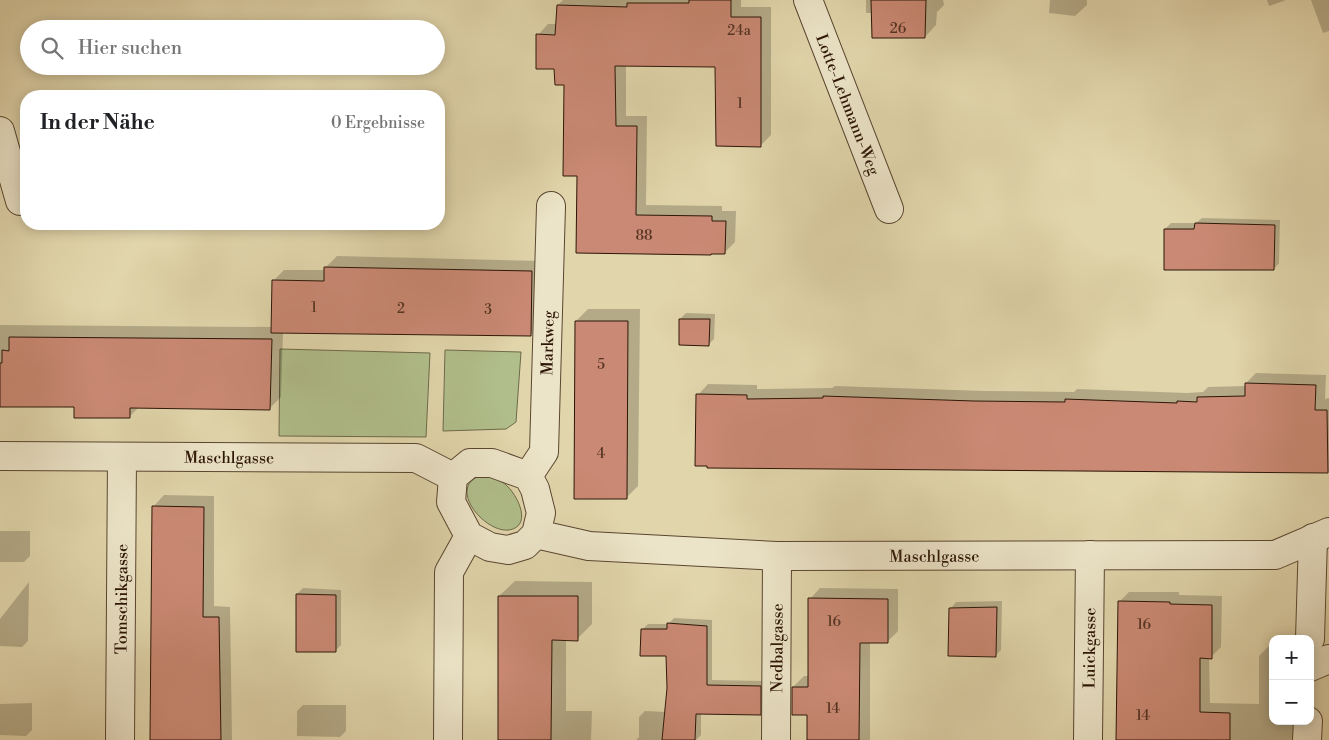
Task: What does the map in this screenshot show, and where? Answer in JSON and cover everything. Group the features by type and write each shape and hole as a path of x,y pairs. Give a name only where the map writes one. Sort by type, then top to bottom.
{"street":[{"name":"Lotte-Lehmann-Weg","path":"808,0 889,209"},
{"path":"0,131 20,201"},
{"name":"Markweg","path":"528,476 544,452 551,206"},
{"name":"Maschlgasse","path":"0,456 416,458 453,477"},
{"name":"Tomschikgasse","path":"120,740 122,458"},
{"path":"470,463 492,463 528,476 535,489 541,513 536,534 525,546 508,550 490,547 469,536 451,502 453,477 470,463"},
{"name":"Maschlgasse","path":"536,534 588,546 777,556 1275,556 1321,535"},
{"path":"1310,635 1321,535"},
{"path":"448,740 449,572 469,536"},
{"name":"Luickgasse","path":"1088,740 1090,555"},
{"name":"Nedbalgasse","path":"776,740 777,556"},
{"path":"1314,665 1329,659"},
{"path":"1307,740 1308,725"}],"green space":[{"path":"280,349 430,353 426,437 279,436"},
{"path":"445,350 521,352 516,422 506,429 443,431"},
{"path":"480,476 499,480 512,492 517,499 522,515 521,522 517,527 509,530 499,529 480,517 473,508 468,499 467,490 471,482"}],"building":[{"path":"689,0 731,0 731,17 761,17 761,147 716,146 715,67 615,66 616,126 637,126 636,215 712,216 712,221 726,221 725,254 576,253 577,176 563,176 564,85 555,85 554,69 536,69 536,34 555,35 557,5 627,7 627,3 689,3"},
{"path":"871,0 926,0 925,38 872,38"},
{"path":"1195,223 1275,225 1274,270 1164,270 1164,229 1194,229"},
{"path":"324,267 532,271 531,336 271,333 272,280 324,281"},
{"path":"679,319 710,319 709,346 679,345"},
{"path":"575,321 628,321 627,499 574,499"},
{"path":"9,337 272,339 270,410 130,408 130,418 74,418 74,407 0,407 0,363 2,363 2,350 9,351"},
{"path":"1245,383 1316,385 1315,410 1327,410 1328,473 707,468 707,466 695,466 696,394 747,395 747,399 823,398 823,396 974,401 1065,402 1065,399 1177,403 1177,401 1197,402 1197,397 1245,396"},
{"path":"152,506 204,507 203,617 219,617 221,740 150,740"},
{"path":"296,594 336,595 336,652 296,652"},
{"path":"498,596 578,596 578,641 552,640 551,740 498,740"},
{"path":"808,598 888,599 888,643 860,643 859,740 807,740 807,715 792,715 792,687 808,687"},
{"path":"1118,601 1212,605 1212,659 1200,658 1200,712 1230,713 1230,740 1116,740"},
{"path":"997,607 996,657 948,656 949,608"},
{"path":"667,623 707,626 707,685 761,686 761,715 696,714 695,740 662,740 667,688 666,656 640,656 641,629 667,629"}]}
